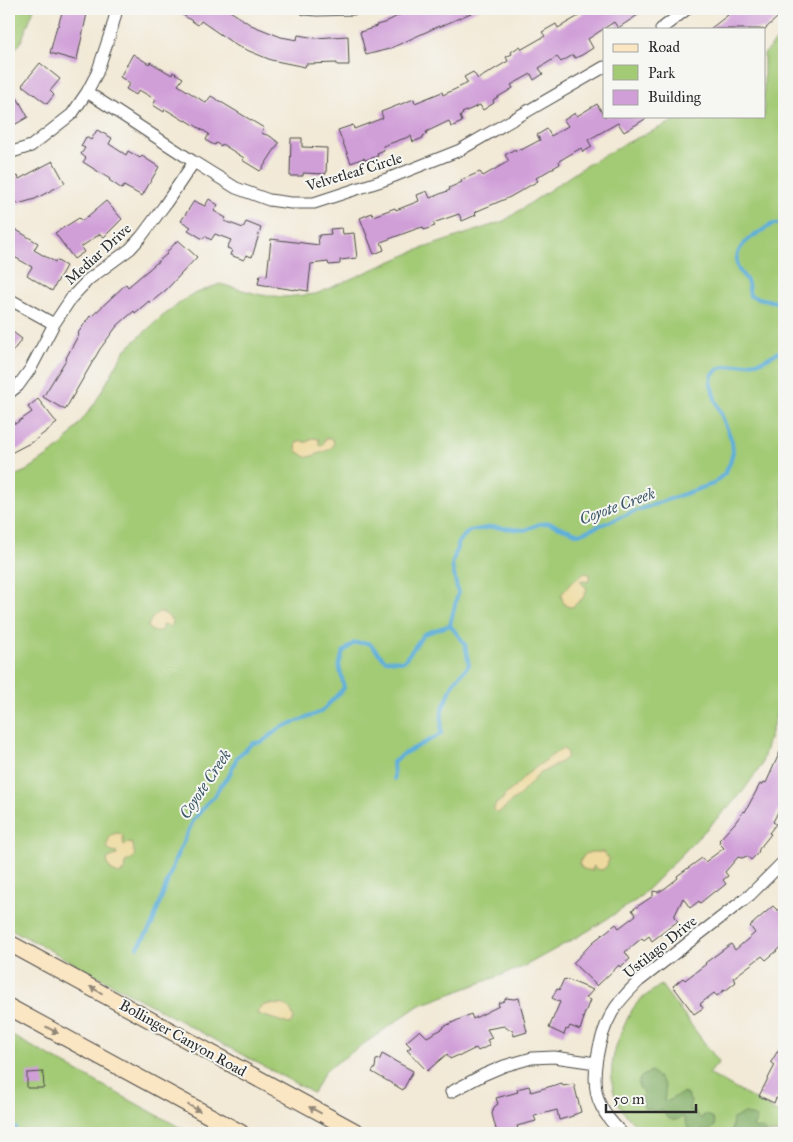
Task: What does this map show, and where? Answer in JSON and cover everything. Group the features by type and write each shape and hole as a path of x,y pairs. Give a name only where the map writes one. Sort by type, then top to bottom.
{"main road":[{"name":"Bollinger Canyon Road","path":"9,943 358,1133"},
{"path":"9,1007 240,1133"}],"street":[{"path":"9,153 31,146 72,114 97,73 117,9"},
{"path":"305,9 354,9"},
{"path":"663,28 686,9"},
{"name":"Velvetleaf Circle","path":"87,92 236,188 269,200 291,203 314,203 387,179 460,150 603,68"},
{"name":"Mediar Drive","path":"9,393 18,386 31,368 54,324 72,298 89,279 130,249 141,237 194,162"},
{"path":"9,298 54,324"},
{"name":"Ustilago Drive","path":"622,1133 608,1118 600,1104 596,1090 596,1063 601,1040 612,1014 624,995 639,980 750,895 784,861"},
{"path":"451,1092 504,1066 532,1058 554,1057 596,1063"}],"green space":[{"path":"9,9 34,9 20,44 9,54"},
{"path":"784,32 784,688 761,766 741,794 638,899 588,931 523,967 418,1006 325,1071 313,1093 9,928 9,478 26,471 62,446 95,403 125,350 159,319 189,296 220,284 261,295 284,297 316,294 415,251 504,221 585,166 624,144 681,118 766,118 766,52"},
{"path":"661,985 719,1062 709,1074 784,1116 784,1133 649,1133 635,1124 625,1113 617,1101 613,1089 612,1075 616,1046 629,1015 639,1001"},
{"path":"9,1034 190,1133 9,1133"},
{"path":"651,1071 665,1087 664,1100 667,1102 684,1093 689,1096 691,1101 690,1111 694,1111 700,1118 703,1118 703,1115 711,1117 714,1127 707,1132 693,1133 689,1131 682,1117 673,1120 668,1118 662,1110 652,1111 651,1109 644,1109 643,1092 638,1083 641,1077"},
{"path":"744,1113 757,1119 753,1127 763,1129 767,1133 731,1133 733,1119"}],"sand":[{"path":"313,438 319,439 320,446 322,446 325,439 330,438 334,443 332,448 310,457 306,457 297,451 297,442 302,440 303,442 308,442"},
{"path":"585,573 590,574 590,576 588,582 580,581 587,589 583,598 572,607 567,606 561,595 571,583"},
{"path":"158,612 167,616 173,624 170,627 162,626 162,630 153,631 148,627"},
{"path":"561,749 564,749 567,753 565,759 539,774 503,810 497,813 494,810 496,804 527,774"},
{"path":"116,833 122,836 124,845 127,843 133,844 134,854 132,859 125,862 124,871 119,874 112,871 107,864 108,858 117,855 117,853 109,850 107,845 110,836"},
{"path":"603,852 609,859 607,866 602,870 594,866 593,870 583,868 579,863 585,854"},
{"path":"269,1004 285,1005 290,1009 294,1019 289,1024 258,1014 257,1012 263,1006"}],"building":[{"path":"63,9 88,9 77,59 75,60 50,53"},
{"path":"174,9 227,9 251,25 281,37 297,40 298,35 315,38 348,36 349,65 337,65 337,63 306,64 305,67 271,60 237,46 201,21 198,25"},
{"path":"411,9 480,9 389,49 366,55 360,32 384,23"},
{"path":"581,9 647,9 618,28 614,22 603,28 588,39 593,48 582,55 575,58 573,55 561,62 557,57 539,68 543,74 534,80 531,74 511,85 513,88 493,100 494,103 483,110 480,105 462,113 460,116 462,122 451,127 449,121 426,132 427,134 423,138 413,142 411,136 383,146 384,150 377,153 378,156 365,160 364,158 351,163 338,130 353,125 354,129 383,118 381,112 414,99 415,103 442,92 443,95 468,83 464,77 473,72 478,79 508,61 506,57 520,46 522,49 545,36 542,32 556,24 558,28 584,13"},
{"path":"723,9 781,9 775,14 778,17 766,28 711,28 728,15"},
{"path":"133,54 149,64 150,62 172,75 173,72 183,78 178,85 206,103 211,96 264,128 261,133 270,136 279,143 262,169 260,171 242,160 244,158 222,144 221,146 216,143 215,145 210,143 206,140 209,134 165,109 164,112 153,105 156,100 139,90 136,95 126,89 130,83 120,77"},
{"path":"40,63 60,79 50,91 54,95 47,104 22,85"},
{"path":"9,83 28,117 9,128"},
{"path":"597,104 603,118 647,118 624,132 618,123 588,140 592,147 583,152 581,148 559,161 560,164 536,178 538,181 510,197 475,212 476,215 462,221 459,214 433,223 435,226 424,230 423,227 381,242 384,250 374,254 360,218 372,213 373,216 395,208 396,210 419,201 417,195 427,191 430,198 450,190 449,188 462,182 461,180 480,172 483,176 509,161 505,155 515,149 516,151 521,150 540,140 537,135 547,129 551,136 568,126 564,120 575,113 577,116"},
{"path":"97,130 112,138 109,144 126,155 128,151 140,158 142,156 159,167 142,196 124,186 122,189 83,162 86,158 81,154 85,148 81,146 86,137 91,140"},
{"path":"291,138 302,138 302,147 327,148 326,174 303,173 303,176 290,176"},
{"path":"53,161 65,183 35,199 9,205 9,179 18,176 19,179"},
{"path":"209,199 218,205 214,211 226,218 224,221 243,228 246,222 261,228 252,257 246,255 244,260 230,255 232,250 227,248 231,240 215,234 211,240 205,236 203,239 188,230 191,227 181,221 194,201 205,206"},
{"path":"106,201 122,219 104,237 100,234 81,247 84,252 74,259 55,233 79,218 82,221"},
{"path":"13,228 38,243 34,250 66,266 52,291 27,275 32,267 9,254 9,236"},
{"path":"342,228 343,234 354,233 357,258 340,260 340,264 329,265 328,262 311,264 308,291 258,284 260,275 267,276 271,239 319,245 319,235 331,234 330,229"},
{"path":"178,240 197,257 166,290 135,313 134,311 117,326 100,349 65,410 43,397 67,358 78,333 90,316 126,284 128,287 167,254"},
{"path":"9,329 22,339 9,356"},
{"path":"38,399 57,423 34,441 9,454 9,415 15,424 32,412 28,407"},
{"path":"784,743 784,806 782,804 773,822 776,824 758,853 751,860 747,856 738,857 725,872 728,876 723,880 726,884 700,903 699,901 690,908 683,898 674,917 678,921 652,941 649,936 644,940 642,938 625,952 630,959 620,967 619,965 597,986 573,963 593,942 616,924 619,928 636,915 632,910 653,896 653,891 658,892 664,889 678,878 677,876 702,858 705,862 724,848 719,843 719,840 745,812 760,784 766,783"},
{"path":"773,906 777,910 784,909 784,945 766,960 762,956 733,978 736,982 717,996 714,993 700,1004 703,1008 694,1014 673,986 683,978 685,980 731,944 735,950 755,933 750,926"},
{"path":"564,979 593,990 586,998 590,1000 580,1030 570,1026 568,1030 566,1029 564,1035 549,1028 560,1002 552,998 557,989 559,990"},
{"path":"506,998 519,998 527,1032 514,1036 513,1030 504,1026 487,1029 492,1038 487,1040 490,1045 478,1051 476,1048 450,1059 447,1054 427,1071 407,1050 411,1047 406,1042 420,1030 427,1037 471,1014 473,1019 499,1006 498,1003"},
{"path":"784,1041 784,1098 780,1095 774,1103 759,1096 775,1065 771,1062"},
{"path":"382,1054 413,1071 403,1090 372,1072 375,1068 376,1060 380,1059"},
{"path":"43,1072 44,1088 27,1088 27,1073"},
{"path":"562,1083 563,1086 574,1084 581,1112 559,1120 557,1110 534,1116 536,1121 517,1126 518,1129 509,1133 497,1133 492,1114 494,1107 498,1104 496,1098 518,1092 517,1089 529,1086 531,1092"}],"waterway":[{"name":"Coyote Creek","path":"784,226 773,224 753,236 744,243 737,259 739,270 748,283 750,296 784,304"},
{"name":"Coyote Creek","path":"450,625 458,593 452,565 459,541 469,531 492,527 525,530 539,524 549,523 579,534 638,510 713,484 725,473 733,452 732,441 715,399 711,384 712,375 720,368 762,361 784,349"},
{"path":"394,779 393,762 405,753 441,734 442,710 454,682 469,665 465,644 450,625"},
{"name":"Coyote Creek","path":"138,947 152,925 175,860 193,821 215,796 220,786 230,774 237,757 253,743 262,742 280,728 321,712 344,688 339,665 343,652 354,643 369,643 385,660 404,661 424,634 450,625"},
{"name":"Coyote Creek","path":"13,1133 16,1128"}]}
